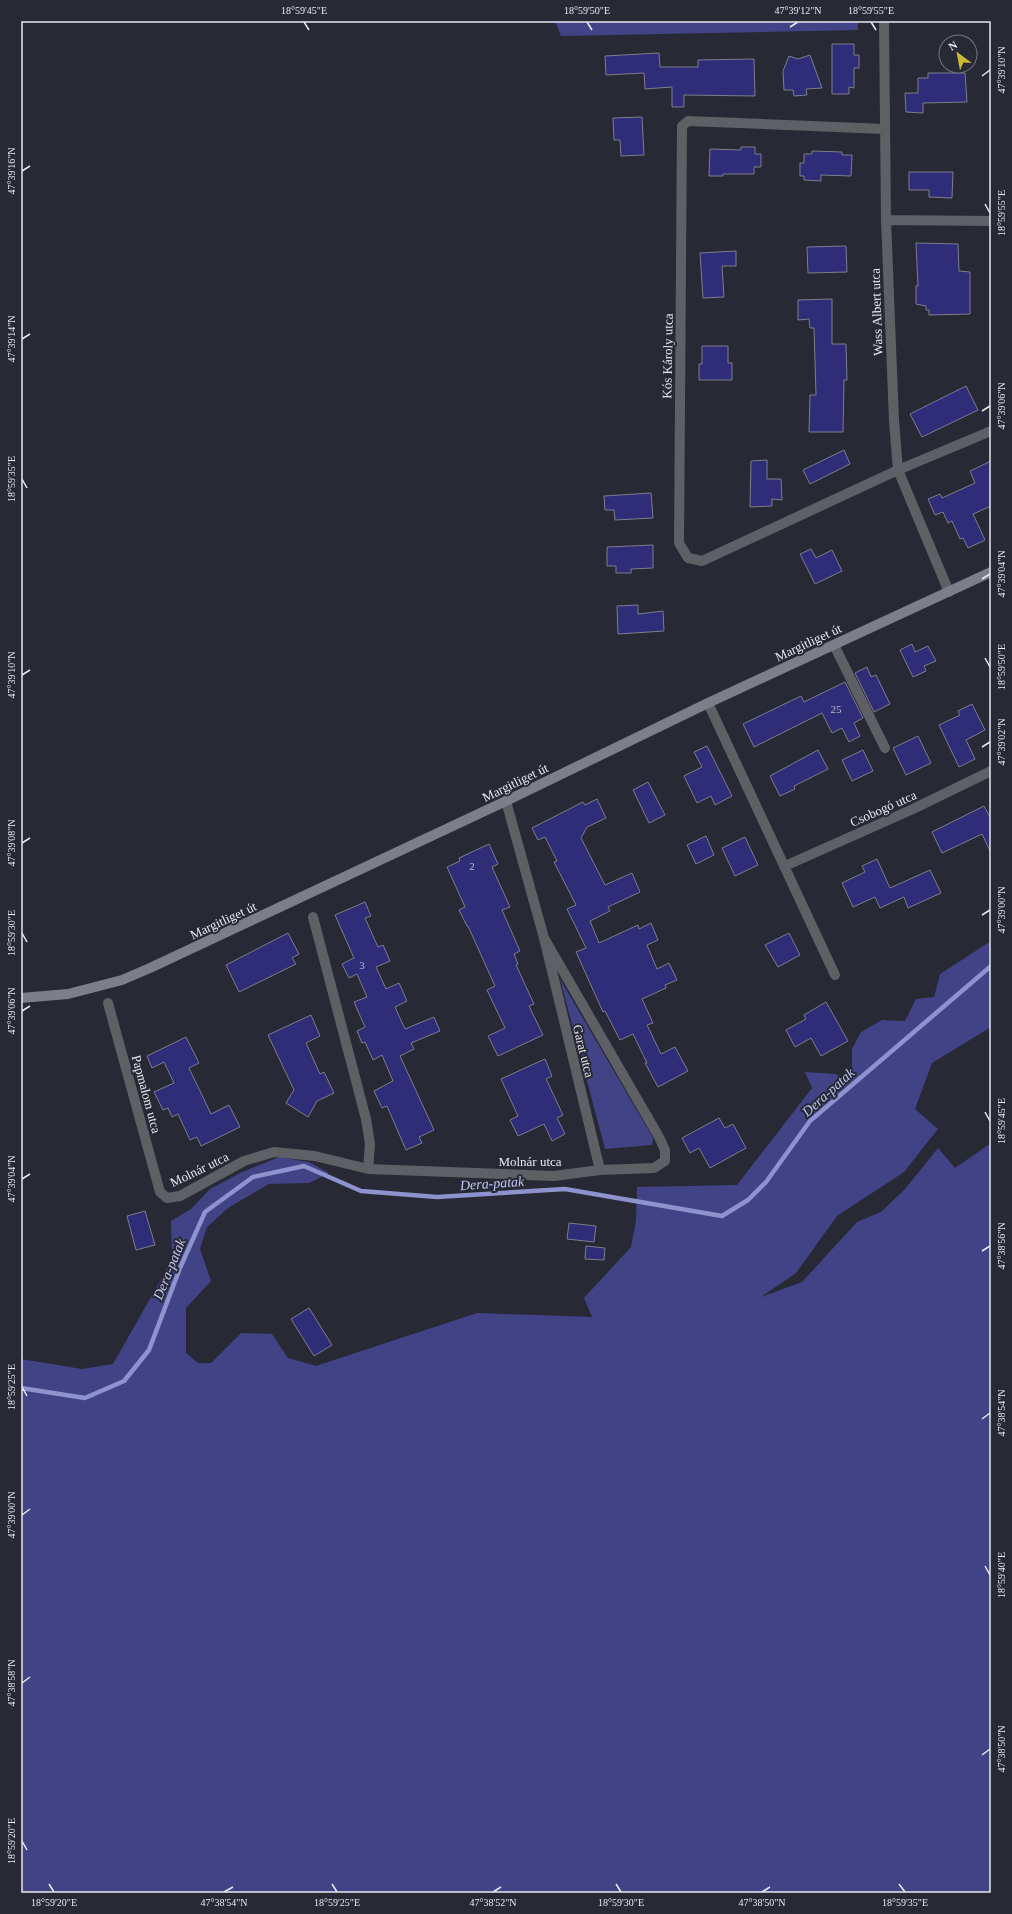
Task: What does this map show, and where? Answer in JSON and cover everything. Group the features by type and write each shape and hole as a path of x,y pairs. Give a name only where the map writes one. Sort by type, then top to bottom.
{"main road":[{"name":"Margitliget út","path":"21,998 75,993 122,980 143,972 506,801 708,703 991,572"}],"street":[{"name":"Wass Albert utca","path":"884,21 886,220 894,421 898,470 949,592"},
{"name":"Kós Károly utca","path":"884,128 688,121 682,126 679,543 688,558 702,561 898,470 991,431"},
{"path":"886,220 991,221"},
{"path":"834,645 885,748"},
{"path":"708,703 785,866 834,975"},
{"name":"Csobogó utca","path":"785,866 913,809 991,771"},
{"name":"Garat utca","path":"506,801 544,938 600,1170"},
{"path":"313,917 366,1119 370,1144 368,1169"},
{"name":"Garat utca","path":"544,938 660,1136"},
{"name":"Papmalom utca","path":"108,1003 160,1192"},
{"name":"Molnár utca","path":"160,1192 168,1198 180,1196 244,1161 274,1152 315,1156 368,1169 554,1176 600,1170 654,1168 665,1161 665,1150 660,1136"}],"shaded area":[{"path":"555,21 858,21 858,30 561,36"},
{"path":"991,941 991,1027 932,1063 915,1109 938,1129 904,1172 837,1216 796,1273 761,1297 802,1282 857,1222 881,1212 905,1189 938,1148 955,1168 991,1143 991,1893 21,1893 21,1359 82,1369 113,1364 172,1260 171,1221 191,1209 210,1189 240,1173 279,1157 309,1162 329,1173 309,1183 269,1184 228,1208 207,1227 200,1249 211,1281 186,1308 186,1353 198,1363 211,1363 241,1333 272,1334 288,1358 316,1366 477,1313 592,1317 584,1298 631,1247 636,1220 637,1187 737,1185 812,1088 805,1072 836,1074 845,1079 852,1066 852,1049 861,1032 882,1020 905,1021 916,999 934,997 940,974"},
{"path":"560,979 653,1138 652,1145 605,1149"}],"building":[{"path":"832,44 854,44 854,55 859,55 859,68 854,68 854,88 849,87 849,94 832,94"},
{"path":"659,53 660,67 698,67 698,60 754,59 755,96 684,95 684,107 672,107 672,87 645,89 644,73 606,75 605,56"},
{"path":"810,55 822,88 806,89 807,95 794,96 793,90 784,90 783,71 789,56 798,59"},
{"path":"928,73 965,74 967,102 923,103 923,113 906,112 905,93 918,93 918,78 928,78"},
{"path":"642,117 644,155 621,156 620,140 614,140 613,118"},
{"path":"741,147 755,147 755,154 761,154 761,167 754,167 754,174 723,174 723,176 709,176 710,149 741,150"},
{"path":"812,151 842,152 842,155 852,155 851,176 821,175 821,181 804,180 804,176 800,176 800,163 804,163 804,154 812,154"},
{"path":"909,172 953,172 952,198 929,197 929,190 909,190"},
{"path":"916,243 958,244 959,271 970,272 970,314 929,315 929,310 926,310 926,306 916,304 916,286 918,286"},
{"path":"846,246 847,272 808,273 807,247"},
{"path":"736,251 736,266 722,266 724,297 703,298 700,253"},
{"path":"832,299 832,344 846,344 847,380 844,380 843,432 809,432 810,395 816,395 814,328 810,328 809,319 798,320 798,300"},
{"path":"702,346 728,346 728,363 732,363 732,380 699,380 699,364 702,364"},
{"path":"966,386 978,410 922,437 910,414"},
{"path":"844,450 850,464 810,484 803,470"},
{"path":"767,460 767,479 781,479 782,500 772,499 772,506 750,507 751,461"},
{"path":"991,461 991,506 973,514 985,540 968,548 963,538 960,539 952,521 948,523 943,512 935,515 928,499 940,494 942,498 975,483 970,471"},
{"path":"651,493 653,518 615,520 614,510 605,510 604,496"},
{"path":"653,545 653,568 631,569 631,573 616,573 616,566 607,566 607,547"},
{"path":"811,549 816,558 832,550 842,571 815,584 800,554"},
{"path":"638,605 638,614 663,611 664,631 618,634 617,606"},
{"path":"912,644 915,652 928,646 936,661 924,666 926,671 913,677 900,650"},
{"path":"867,667 871,677 876,675 890,704 874,712 855,673"},
{"path":"845,682 863,718 854,723 860,736 849,742 842,728 832,733 822,713 754,747 743,724 801,696 804,702"},
{"path":"972,704 985,730 966,740 975,759 959,767 939,725 960,715 958,711"},
{"path":"918,736 931,763 906,775 893,748"},
{"path":"707,746 732,796 715,805 711,796 697,803 684,776 702,767 694,752"},
{"path":"818,750 828,769 794,786 795,789 780,796 770,776"},
{"path":"863,750 873,771 852,781 842,760"},
{"path":"648,782 665,815 649,823 633,790"},
{"path":"597,799 606,818 587,827 581,838 605,885 632,873 640,892 608,907 610,911 590,921 599,943 638,925 639,929 651,923 658,940 647,945 657,969 669,963 677,980 665,985 666,988 642,999 653,1023 647,1025 661,1054 675,1047 688,1071 658,1087 645,1063 647,1063 633,1034 620,1040 605,1011 603,1012 576,952 586,948 567,909 576,905 554,862 557,861 545,837 538,840 532,828 583,802 585,805"},
{"path":"984,806 991,819 991,853 982,834 942,853 932,832"},
{"path":"706,836 714,855 696,864 687,845"},
{"path":"745,837 758,865 735,876 722,848"},
{"path":"489,844 498,864 492,867 510,907 502,910 520,951 514,954 518,964 516,965 534,1004 529,1006 543,1035 498,1056 488,1036 505,1028 487,990 495,986 468,926 459,910 465,907 447,867 460,861 459,858"},
{"path":"877,859 890,888 930,870 941,893 908,908 904,897 880,908 875,897 853,907 842,883 865,872 862,866"},
{"path":"365,902 371,916 365,918 378,947 383,945 390,961 376,967 386,989 399,983 407,1001 395,1007 405,1029 434,1017 440,1031 411,1043 414,1049 400,1056 434,1130 419,1137 422,1143 406,1150 387,1106 382,1108 374,1091 393,1081 382,1055 373,1060 365,1042 362,1043 357,1031 365,1027 354,1002 367,997 357,974 349,978 342,964 354,958 335,915"},
{"path":"288,933 299,954 292,958 296,964 239,992 226,965"},
{"path":"789,933 800,955 778,967 765,945"},
{"path":"826,1002 848,1041 821,1056 811,1038 795,1047 786,1030 806,1019 804,1015"},
{"path":"311,1015 320,1036 306,1043 320,1074 324,1072 334,1093 317,1101 308,1117 286,1103 294,1090 268,1035"},
{"path":"186,1037 199,1063 189,1068 211,1114 229,1105 240,1127 201,1146 197,1137 190,1140 178,1114 172,1117 168,1108 163,1110 154,1092 174,1083 164,1062 152,1068 147,1056"},
{"path":"545,1059 552,1076 546,1079 563,1115 557,1118 565,1134 552,1141 544,1124 518,1136 510,1120 518,1116 501,1079"},
{"path":"719,1118 725,1128 733,1124 746,1148 710,1168 699,1148 690,1153 682,1138"},
{"path":"145,1211 155,1245 136,1250 127,1216"},
{"path":"569,1223 596,1226 594,1242 567,1239"},
{"path":"586,1246 605,1248 604,1260 585,1259"},
{"path":"309,1308 332,1345 314,1356 291,1319"}],"waterway":[{"name":"Dera-patak","path":"21,1388 85,1398 124,1381 149,1350 180,1268 205,1212 253,1177 304,1166 361,1191 437,1197 565,1189 722,1216 748,1200 766,1182 810,1121 991,966"}]}
